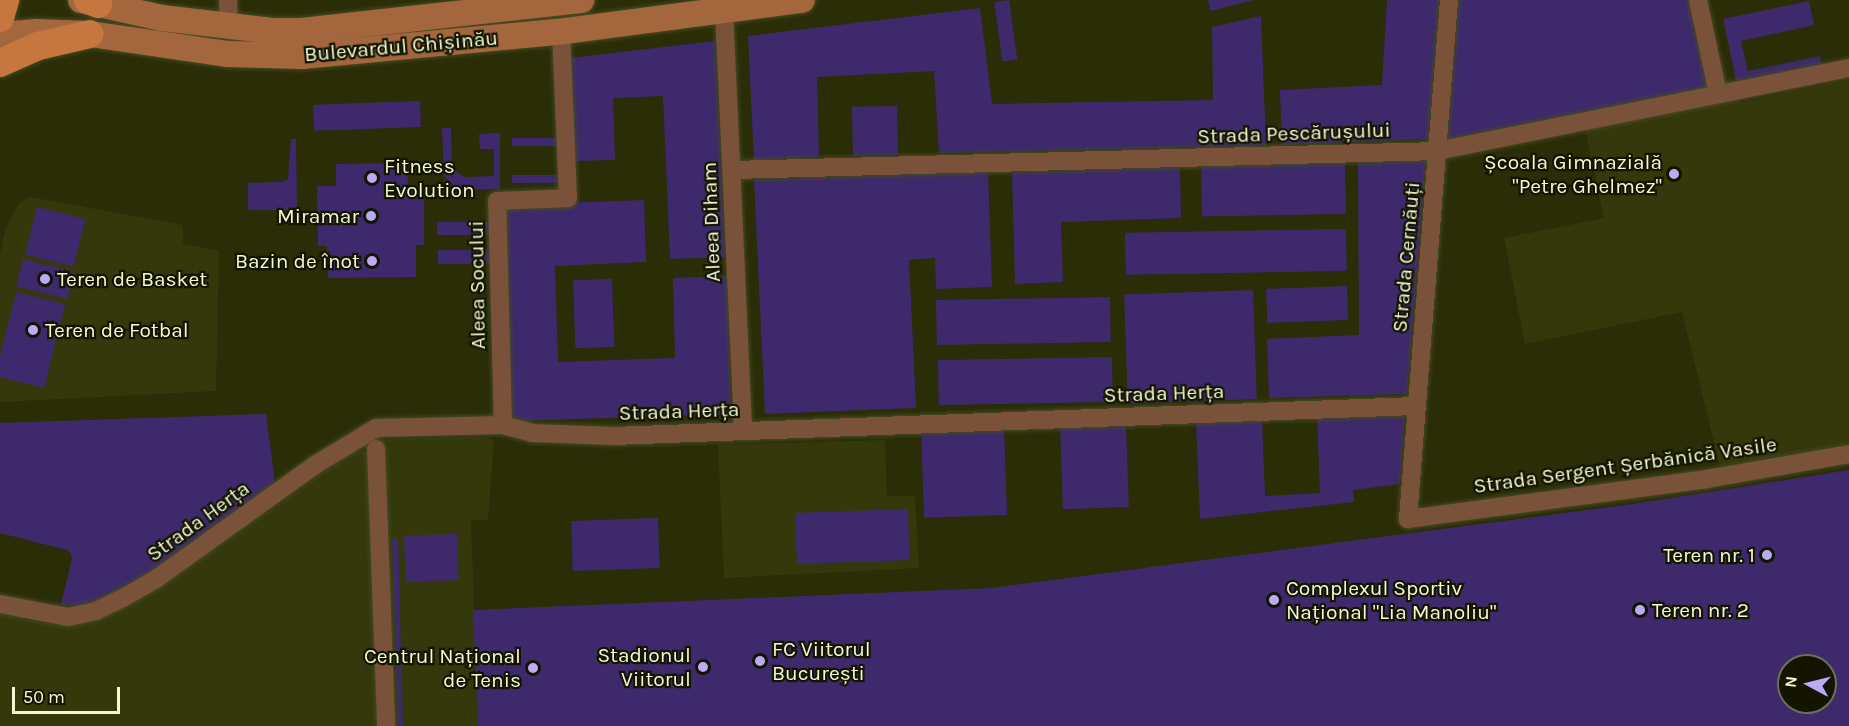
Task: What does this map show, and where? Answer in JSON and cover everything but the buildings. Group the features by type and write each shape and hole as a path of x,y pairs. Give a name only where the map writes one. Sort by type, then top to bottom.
{"main road":[{"path":"0,18 5,0"},
{"name":"Bulevardul Chișinău","path":"89,2 229,28 301,30 581,0"},
{"name":"Bulevardul Chișinău","path":"0,35 36,32 90,34 227,54 272,57 561,31 802,0"},
{"path":"0,63 38,46 90,34"}],"street":[{"path":"228,0 229,28"},
{"name":"Strada Cernăuți","path":"1408,519 1449,0"},
{"path":"1698,0 1718,94"},
{"path":"89,2 90,34"},
{"name":"Aleea Diham","path":"724,10 743,432"},
{"name":"Aleea Socului","path":"503,425 497,201 568,198 561,31"},
{"name":"Strada Pescărușului","path":"732,170 1437,151 1849,68"},
{"name":"Strada Herța","path":"0,604 68,617 96,611 156,579 315,465 376,428 503,425 532,433 591,435 743,432 1417,406"},
{"path":"376,449 386,726"},
{"name":"Strada Sergent Șerbănică Vasile","path":"1408,519 1706,479 1849,454"}],"shaded area":[{"path":"1009,0 1017,59 1002,62 994,2"},
{"path":"1208,0 1254,0 1210,11"},
{"path":"1387,0 1439,0 1428,139 1282,145 1280,90 1382,85"},
{"path":"1459,0 1691,0 1710,89 1447,142"},
{"path":"1809,1 1814,25 1741,41 1748,71 1820,56 1822,65 1737,84 1723,19"},
{"path":"980,8 992,104 1213,100 1212,27 1261,16 1266,146 939,153 934,71 817,77 819,157 754,160 748,36"},
{"path":"715,41 725,257 670,259 663,96 613,98 615,160 573,161 570,58"},
{"path":"1849,80 1849,445 1720,466 1682,312 1525,344 1504,238 1604,218 1585,129 1738,98 1739,103"},
{"path":"420,101 421,127 314,131 313,105"},
{"path":"897,106 898,155 853,156 852,107"},
{"path":"442,128 451,128 452,163 456,172 465,177 494,176 494,149 480,149 479,134 500,133 500,189 463,190 455,187 444,176"},
{"path":"512,138 560,138 560,146 512,146"},
{"path":"291,139 296,139 297,210 248,210 248,183 282,182 288,179"},
{"path":"1426,160 1407,394 1269,398 1267,339 1359,335 1358,163"},
{"name":"Miramar","path":"407,163 408,187 424,187 424,245 416,245 416,277 328,278 327,246 318,246 317,186 336,186 336,164"},
{"path":"1345,163 1346,214 1202,217 1201,166"},
{"path":"1180,167 1181,218 1061,222 1063,282 1015,284 1012,172"},
{"path":"988,171 992,287 936,289 935,258 909,260 916,408 765,414 754,180"},
{"path":"512,175 561,175 561,183 512,183"},
{"path":"30,197 183,225 183,244 219,251 216,391 0,402 0,253 6,228 19,203"},
{"path":"644,200 646,262 555,266 558,362 675,358 673,278 727,276 731,414 516,421 509,415 503,205"},
{"path":"37,207 86,219 74,267 25,255"},
{"path":"437,222 492,222 492,235 437,235"},
{"path":"1346,229 1347,271 1126,275 1125,233"},
{"path":"438,250 492,250 492,264 438,264"},
{"name":"Teren de Basket","path":"23,259 74,272 68,299 16,286"},
{"path":"612,279 614,347 575,348 573,280"},
{"path":"1347,286 1348,320 1267,323 1266,289"},
{"path":"1253,290 1257,399 1128,403 1124,295"},
{"name":"Teren de Fotbal","path":"16,292 65,304 44,388 0,377 0,356"},
{"path":"1110,297 1111,342 937,345 936,300"},
{"path":"1112,357 1113,402 939,405 938,360"},
{"path":"266,414 275,484 123,592 85,607 61,605 72,558 71,553 67,550 0,533 0,423"},
{"path":"1405,414 1400,484 1353,490 1354,502 1200,519 1196,421 1262,418 1265,496 1320,493 1317,416"},
{"path":"1126,424 1129,507 1063,509 1060,426"},
{"path":"1004,428 1007,515 924,518 921,431"},
{"path":"471,437 494,439 488,520 471,520 478,726 391,726 381,440"},
{"path":"885,440 887,496 915,496 919,568 724,578 718,445"},
{"path":"354,451 372,451 382,726 0,726 0,613 46,623 88,621 113,614 216,548"},
{"name":"Complexul Sportiv Național \"Lia Manoliu\"","path":"1849,470 1849,726 478,726 473,610 992,588 1633,504"},
{"path":"908,509 910,560 797,564 795,513"},
{"path":"658,518 660,568 573,571 571,521"},
{"path":"457,534 459,580 406,582 404,536"},
{"path":"392,539 398,539 403,726 398,726"}],"place":[{"name":"Școala Gimnazială \"Petre Ghelmez\"","path":"1674,174"},
{"name":"Fitness Evolution","path":"372,178"},
{"name":"Miramar","path":"371,216"},
{"name":"Bazin de înot","path":"372,261"},
{"name":"Teren de Basket","path":"45,279"},
{"name":"Teren de Fotbal","path":"33,330"},
{"name":"Teren nr. 1","path":"1767,555"},
{"name":"Complexul Sportiv Național \"Lia Manoliu\"","path":"1274,600"},
{"name":"Teren nr. 2","path":"1640,610"},
{"name":"FC Viitorul București","path":"760,661"},
{"name":"Stadionul Viitorul","path":"703,667"},
{"name":"Centrul Național de Tenis","path":"533,668"}]}
